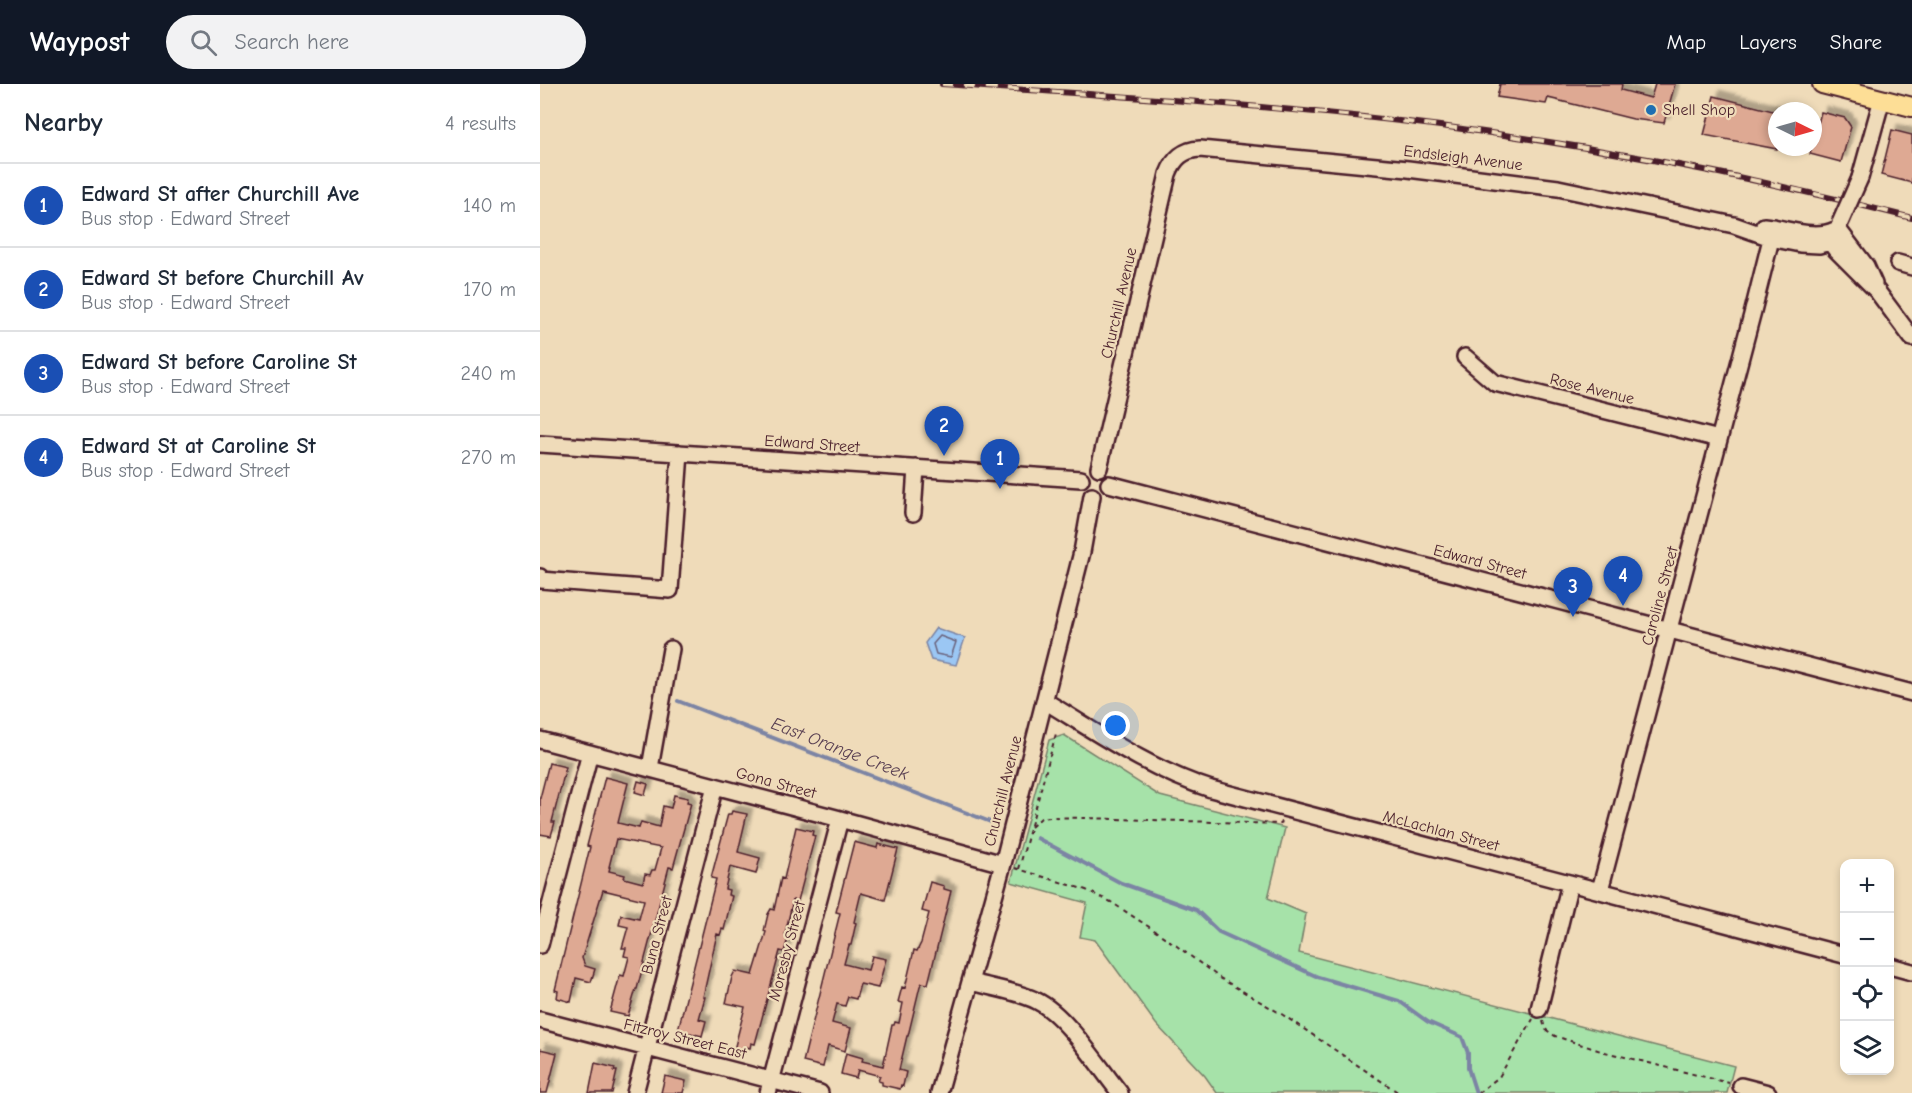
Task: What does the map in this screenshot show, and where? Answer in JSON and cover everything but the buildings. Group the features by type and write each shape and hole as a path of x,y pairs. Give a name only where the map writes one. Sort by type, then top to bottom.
{"main road":[{"path":"1822,84 1912,106"}],"street":[{"path":"1882,99 1860,178 1833,232 1866,266 1877,291 1912,339"},
{"name":"Endsleigh Avenue","path":"1185,153 1200,149 1407,169 1558,188 1773,232 1833,232"},
{"name":"Churchill Avenue","path":"1099,468 1168,174 1172,164 1185,153"},
{"name":"Endsleigh Avenue","path":"1773,232 1800,244 1819,245 1833,232"},
{"name":"Caroline Street","path":"1600,890 1773,232"},
{"name":"Caroline Street","path":"1754,311 1767,271 1775,259 1800,244"},
{"name":"Rose Avenue","path":"1465,357 1495,383 1719,439"},
{"name":"Edward Street","path":"540,444 1081,479"},
{"path":"540,577 541,580 670,590 680,453"},
{"path":"914,513 916,468"},
{"path":"1090,468 1099,468 1108,476 1109,484 1101,494 1092,495 1085,491 1081,479 1090,468"},
{"name":"Edward Street","path":"1109,484 1912,693"},
{"name":"Churchill Avenue","path":"939,1093 1003,864 1045,701 1082,552 1092,495"},
{"path":"650,768 670,649"},
{"name":"McLachlan Street","path":"1045,701 1132,754 1181,780 1840,954"},
{"name":"Gona Street","path":"540,740 1003,864"},
{"path":"540,945 590,753"},
{"name":"Buna Street","path":"634,1093 715,786"},
{"name":"Moresby Street","path":"770,1087 840,819"},
{"path":"1539,1009 1570,883"},
{"path":"1894,967 1912,972"},
{"path":"970,982 1022,995 1052,1011 1120,1093"},
{"name":"Fitzroy Street East","path":"540,1020 646,1048 770,1087 820,1093"},
{"path":"1741,1086 1768,1093"}],"path":[{"path":"1019,869 1057,730"},
{"path":"1030,827 1041,818 1051,817 1281,824 1285,809"},
{"path":"1003,864 1086,890 1111,902 1166,938 1220,978 1283,1015 1399,1093"},
{"path":"1539,1009 1545,1029 1555,1036 1601,1051 1741,1086"},
{"path":"1478,1093 1499,1077 1539,1009"}],"green space":[{"path":"1064,735 1160,796 1285,828 1268,898 1306,914 1299,953 1734,1066 1727,1093 1217,1093 1205,1076 1156,1024 1095,940 1080,937 1087,903 1011,882 1049,740"}],"water":[{"path":"936,628 965,638 956,665 931,660 925,643"}],"waterway":[{"name":"East Orange Creek","path":"678,701 993,823"},
{"name":"East Orange Creek","path":"1037,838 1121,883 1196,910 1219,932 1318,977 1399,1001 1428,1022 1462,1037 1468,1053 1468,1068 1476,1093"}],"railway":[{"path":"942,84 1259,107 1448,127 1565,144 1681,165 1855,203 1912,218"}],"place":[{"name":"Shell Shop","path":"1651,110"},
{"name":"Edward St before Churchill Av","path":"944,456"},
{"name":"Edward St after Churchill Ave","path":"1000,489"},
{"name":"Edward St at Caroline St","path":"1623,606"},
{"name":"Edward St before Caroline St","path":"1573,617"}]}
